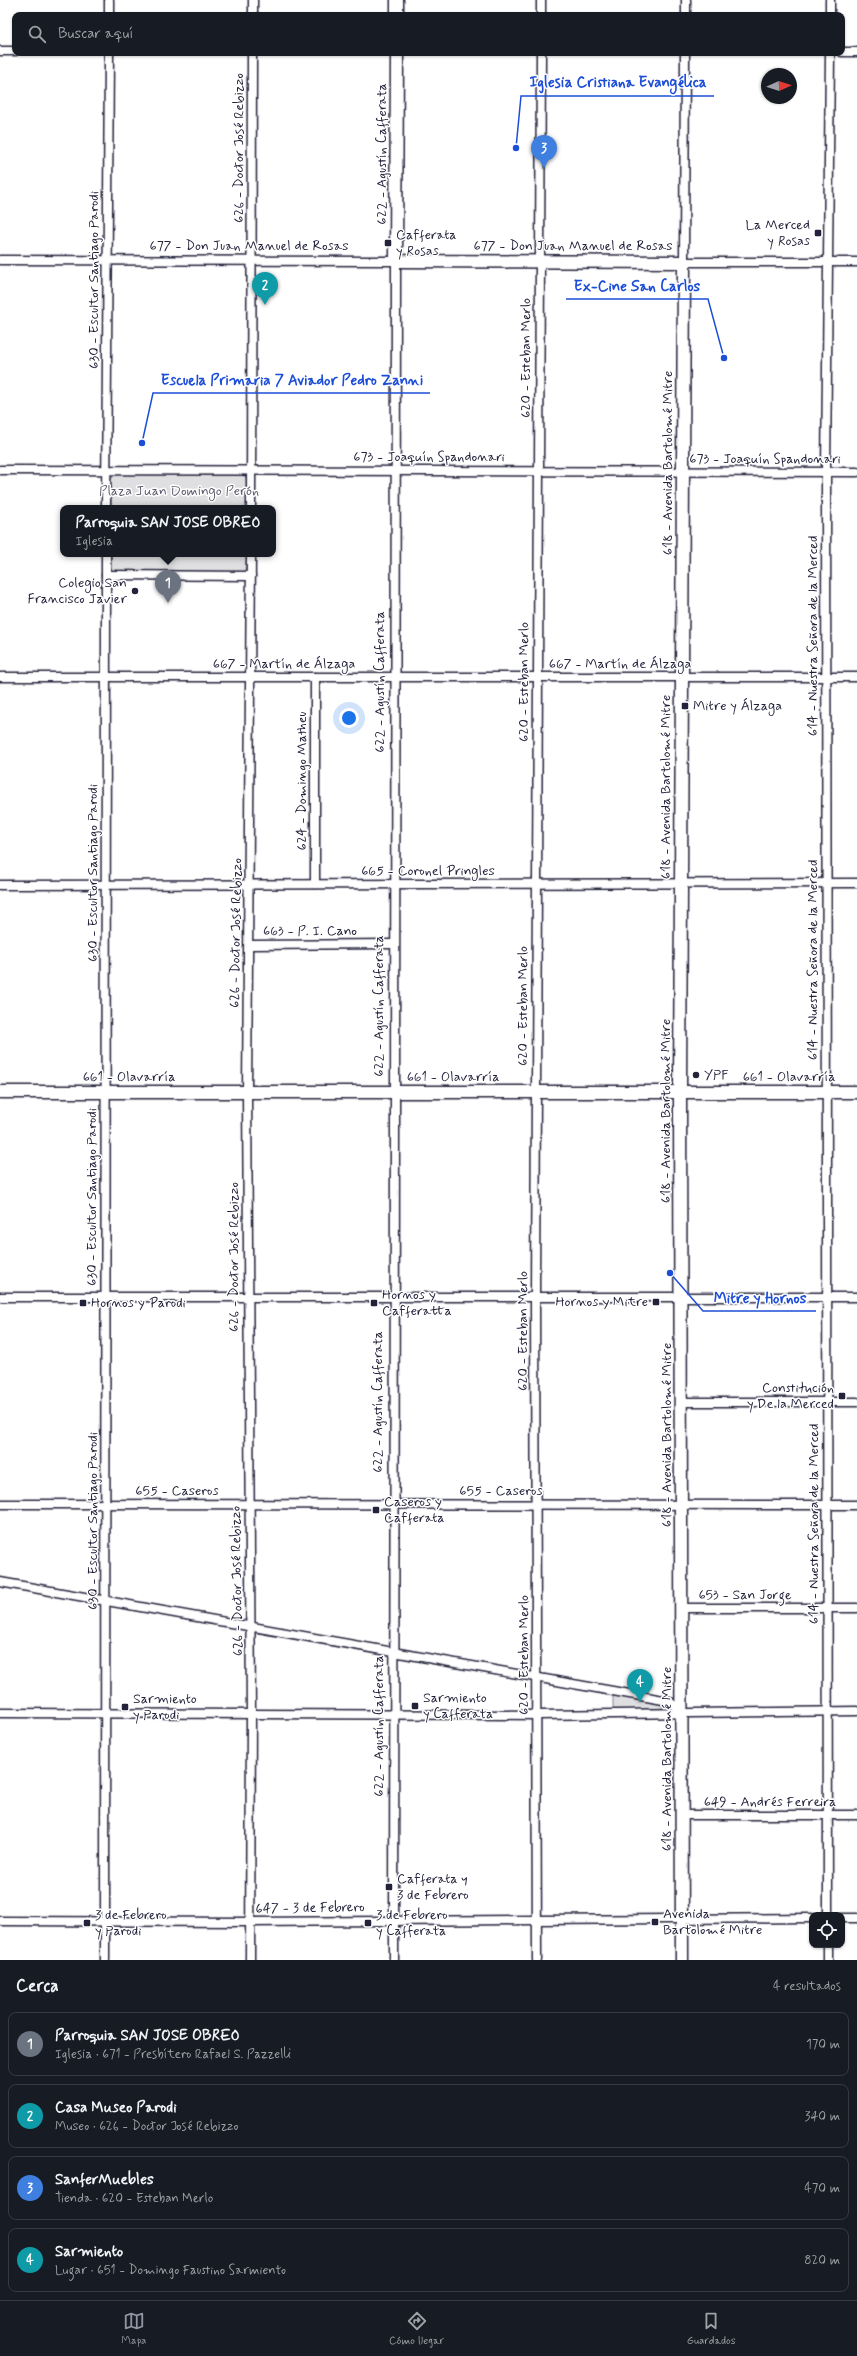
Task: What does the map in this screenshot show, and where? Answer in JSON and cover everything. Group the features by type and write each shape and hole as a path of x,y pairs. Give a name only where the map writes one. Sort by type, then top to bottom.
{"main road":[{"path":"397,0 397,12"},
{"name":"622 - Agustín Cafferata","path":"396,261 397,56"},
{"name":"677 - Don Juan Manuel de Rosas","path":"396,261 684,262"},
{"name":"618 - Avenida Bartolomé Mitre","path":"682,1960 684,1815 682,1713 680,1092 684,262"},
{"name":"661 - Olavarría","path":"0,1092 857,1092"}],"street":[{"path":"109,0 109,12"},
{"path":"253,0 253,12"},
{"path":"541,0 541,12"},
{"path":"686,0 686,12"},
{"path":"830,0 830,12"},
{"path":"0,51 12,51"},
{"path":"845,52 857,52"},
{"name":"630 - Escultor Santiago Parodi","path":"106,505 109,56"},
{"name":"626 - Doctor José Rebizzo","path":"251,505 252,56"},
{"name":"620 - Esteban Merlo","path":"537,1960 538,1678 536,1504 536,1092 541,56"},
{"path":"684,262 685,56"},
{"name":"614 - Nuestra Señora de la Merced","path":"828,1912 825,1297 827,883 826,472 830,56"},
{"name":"677 - Don Juan Manuel de Rosas","path":"0,260 396,261"},
{"name":"622 - Agustín Cafferata","path":"394,1960 395,1653 393,1298 396,261"},
{"name":"677 - Don Juan Manuel de Rosas","path":"684,262 857,262"},
{"name":"673 - Joaquín Spandonari","path":"0,470 538,470 857,472"},
{"name":"630 - Escultor Santiago Parodi","path":"105,1960 107,1714 105,1297 106,557"},
{"name":"626 - Doctor José Rebizzo","path":"250,1960 252,1714 247,1298 247,1092 250,885 251,557"},
{"path":"106,575 251,576"},
{"name":"667 - Martín de Álzaga","path":"0,677 857,677"},
{"name":"624 - Domingo Matheu","path":"315,678 315,884"},
{"name":"665 - Coronel Pringles","path":"0,885 857,883"},
{"name":"663 - P. I. Cano","path":"249,945 394,944"},
{"path":"0,1297 857,1297"},
{"path":"682,1402 857,1402"},
{"name":"655 - Caseros","path":"0,1504 536,1504 857,1506"},
{"path":"0,1582 669,1701 682,1713"},
{"name":"653 - San Jorge","path":"682,1608 857,1608"},
{"path":"0,1713 538,1715 857,1711"},
{"name":"649 - Andrés Ferreira","path":"684,1815 857,1815"},
{"name":"647 - 3 de Febrero","path":"0,1921 250,1922 682,1917 809,1918"},
{"path":"845,1918 857,1918"},
{"path":"828,1948 828,1960"}],"green space":[{"name":"Plaza Juan Domingo Perón","path":"116,474 242,475 246,477 247,505 111,505 111,479"},
{"path":"111,557 247,557 245,571 240,572 111,572"},
{"path":"613,1695 662,1704 663,1706 661,1709 613,1710"}],"place":[{"name":"Iglesia Cristiana Evangélica","path":"516,148"},
{"name":"SanferMuebles","path":"544,168"},
{"name":"La Merced y Rosas","path":"818,233"},
{"name":"Cafferata y Rosas","path":"388,243"},
{"name":"Casa Museo Parodi","path":"265,305"},
{"name":"Ex-Cine San Carlos","path":"724,358"},
{"name":"Escuela Primaria 7 Aviador Pedro Zanni","path":"142,443"},
{"name":"Colegio San Francisco Javier","path":"135,591"},
{"name":"Parroquia SAN JOSE OBREO","path":"168,603"},
{"name":"Mitre y Álzaga","path":"685,706"},
{"name":"YPF","path":"696,1075"},
{"name":"Mitre y Hornos","path":"670,1273"},
{"name":"Hornos y Mitre","path":"656,1302"},
{"name":"Hornos y Parodi","path":"83,1303"},
{"name":"Hornos y Cafferatta","path":"374,1303"},
{"name":"Constitución y De la Merced","path":"842,1396"},
{"name":"Caseros y Cafferata","path":"376,1510"},
{"name":"Sarmiento","path":"640,1702"},
{"name":"Sarmiento y Cafferata","path":"415,1706"},
{"name":"Sarmiento y Parodi","path":"125,1707"},
{"name":"Cafferata y 3 de Febrero","path":"389,1887"},
{"name":"Avenida Bartolomé Mitre","path":"655,1922"},
{"name":"3 de Febrero y Parodi","path":"87,1923"},
{"name":"3 de Febrero y Cafferata","path":"368,1923"}]}
